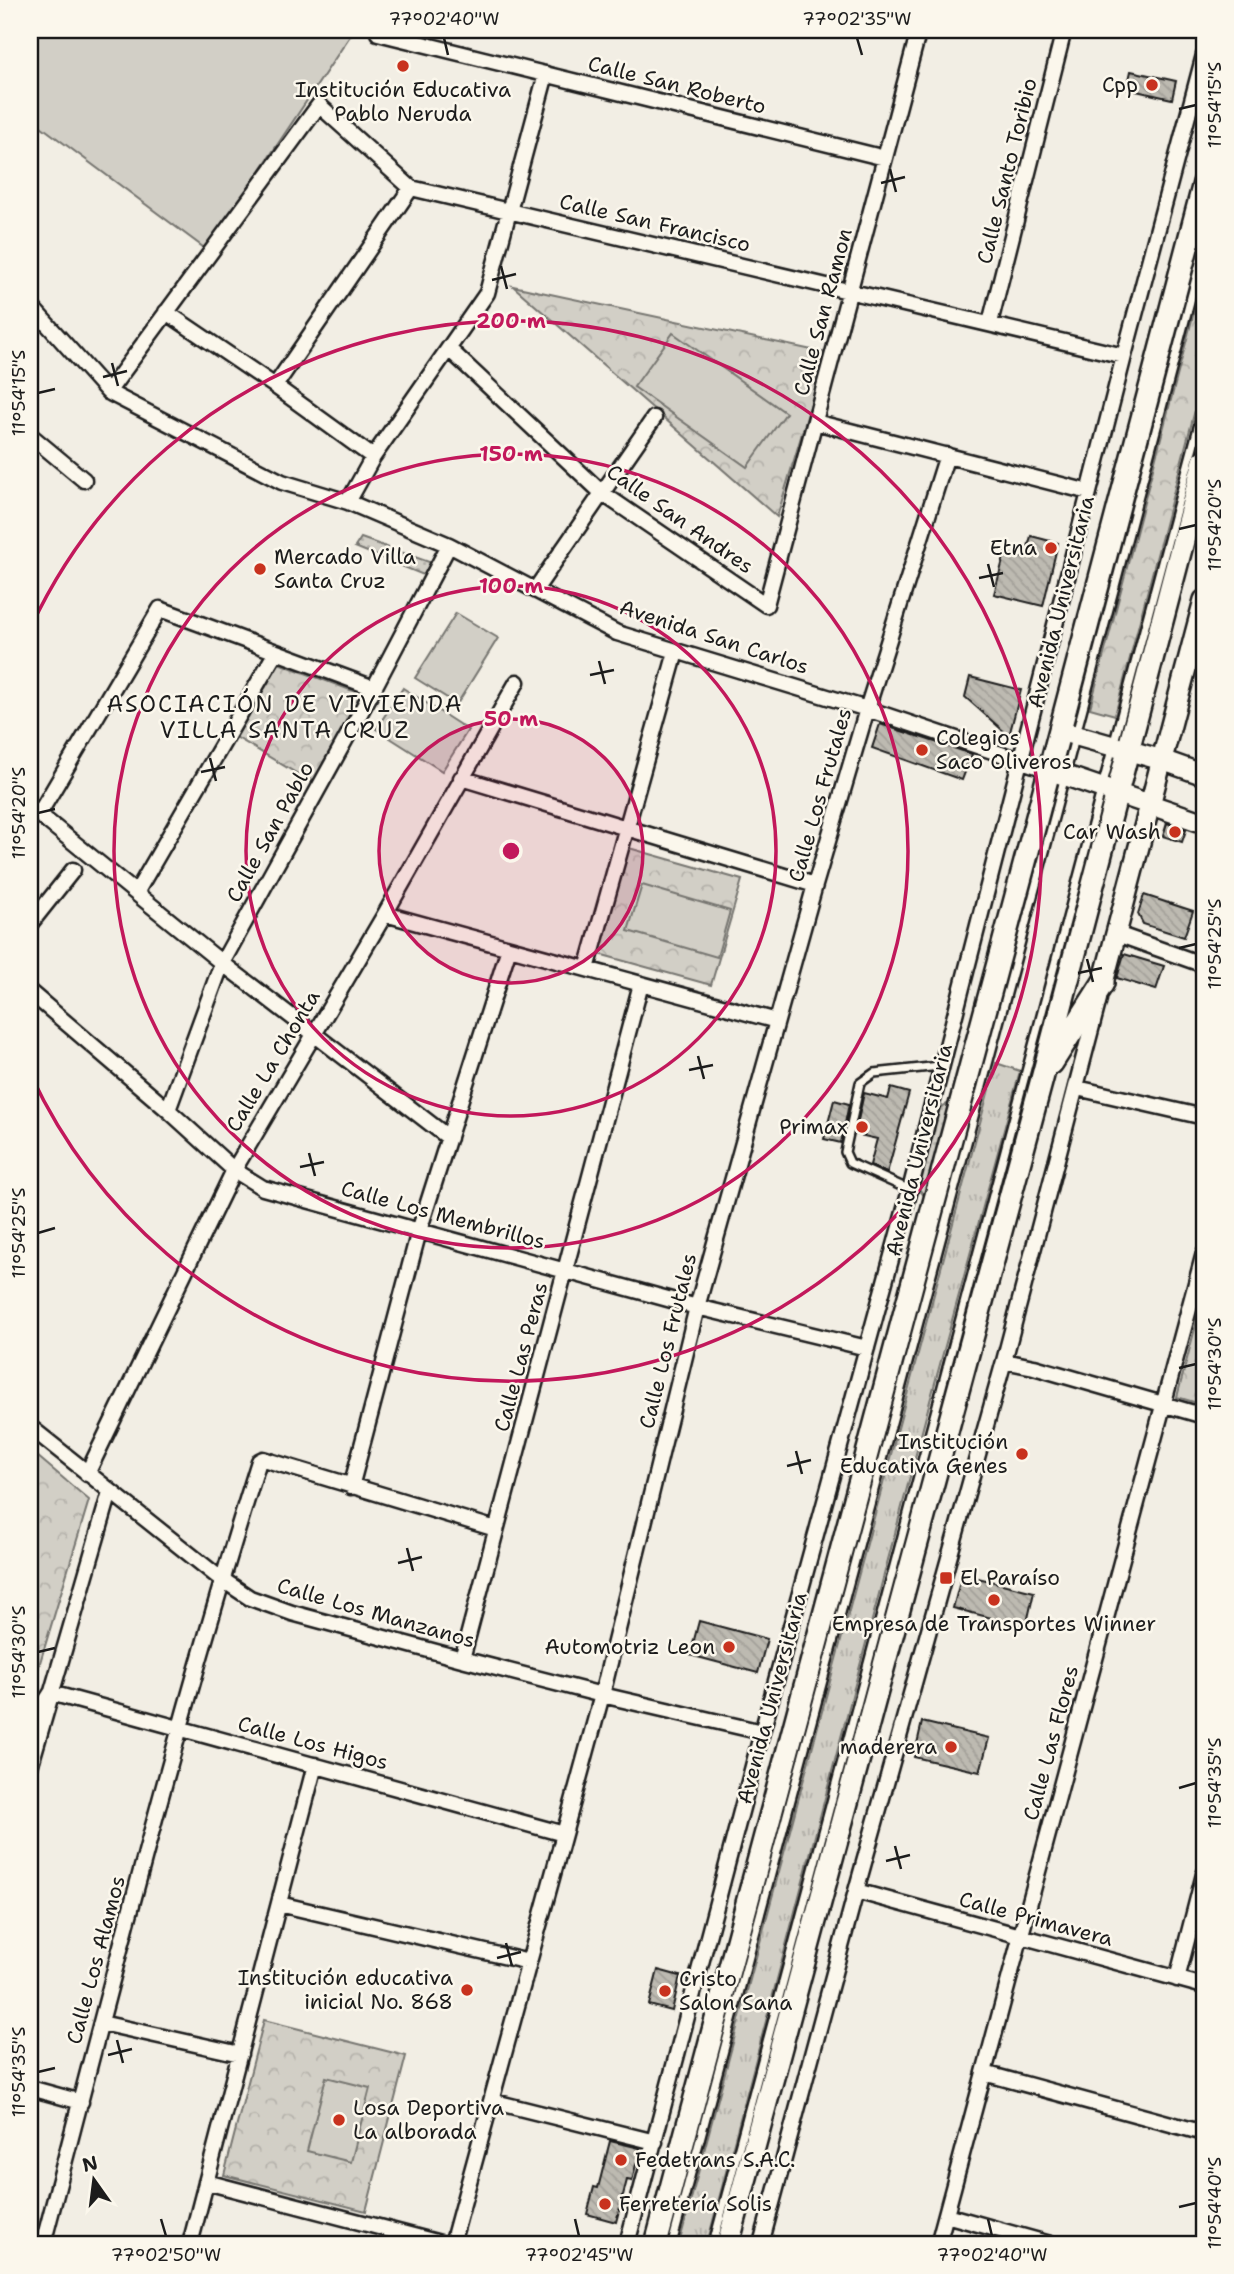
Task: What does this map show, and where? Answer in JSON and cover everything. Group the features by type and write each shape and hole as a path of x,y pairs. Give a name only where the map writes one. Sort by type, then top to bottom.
{"main road":[{"name":"Avenida Universitaria","path":"656,2244 1057,773 1051,729 1204,183"},
{"path":"728,2244 1042,1079 1110,790 1204,461"},
{"path":"1042,1079 1103,983"}],"street":[{"name":"Calle San Ramon","path":"766,605 919,30"},
{"name":"Calle Santo Toribio","path":"990,323 1064,30"},
{"name":"Calle San Roberto","path":"378,33 885,158"},
{"name":"Avenida Universitaria","path":"627,2244 762,1732 910,1190 1019,760 1051,729 1089,492 1204,55"},
{"path":"348,502 373,457 487,293 546,74"},
{"path":"108,392 319,105 411,188 275,386"},
{"name":"Calle San Francisco","path":"411,188 1124,356"},
{"name":"Avenida San Carlos","path":"30,305 108,392 282,482 348,502 449,545 617,633 867,709 1204,823"},
{"path":"166,312 373,457"},
{"name":"Calle San Andres","path":"449,349 602,493 766,605"},
{"path":"535,590 654,418"},
{"path":"815,422 1089,492"},
{"path":"30,435 84,480"},
{"name":"Calle Los Frutales","path":"452,2244 602,1695 697,1307 815,885 947,456"},
{"name":"Calle San Pablo","path":"168,1110 222,963 374,688 449,545"},
{"path":"761,2244 1004,1361 1162,760 1201,625 1204,600"},
{"path":"374,688 160,608 34,811 222,963 449,1138"},
{"path":"136,893 276,652"},
{"path":"587,969 676,652"},
{"name":"Calle La Chonta","path":"87,1474 234,1170 385,914 517,682"},
{"path":"1051,729 1162,760 1204,775"},
{"path":"461,778 815,885"},
{"path":"30,925 73,870"},
{"path":"385,914 777,1021"},
{"path":"1117,934 1204,965"},
{"path":"496,1529 351,1487 419,1231 509,948"},
{"name":"Calle Las Peras","path":"462,1659 641,984"},
{"name":"Calle Los Membrillos","path":"30,992 234,1170 263,1188 697,1307 867,1348"},
{"path":"1077,1088 1204,1117"},
{"name":"Calle Las Flores","path":"938,2244 1204,1253"},
{"path":"1004,1361 1034,1367 1204,1416"},
{"name":"Calle Los Manzanos","path":"30,1427 110,1492 250,1598 292,1613 462,1659 762,1732"},
{"name":"Calle Los Alamos","path":"44,2242 178,1728 259,1461 263,1459 351,1487"},
{"path":"30,1768 110,1492"},
{"path":"30,1726 51,1693"},
{"name":"Calle Los Higos","path":"51,1693 564,1834"},
{"path":"190,2244 315,1765"},
{"path":"1177,1979 1204,1874"},
{"name":"Calle Primavera","path":"856,1891 1204,1986"},
{"path":"279,1904 529,1962"},
{"path":"101,2023 240,2054"},
{"path":"984,2073 1204,2133"},
{"path":"30,2088 81,2102"},
{"path":"491,2101 655,2142"},
{"path":"206,2182 444,2244"},
{"path":"946,2215 1050,2244"},
{"path":"30,2235 44,2242"}],"lane":[{"path":"1051,729 1204,248"},
{"path":"1121,749 1204,405"},
{"path":"672,2244 1057,773"},
{"path":"713,2244 1110,790"},
{"path":"910,1190 850,1163 845,1152 860,1083 874,1073 940,1066"}],"green space":[{"path":"30,30 354,30 207,250 30,118"},
{"path":"1204,274 1204,376 1115,715 1090,708"},
{"path":"513,286 826,353 777,517"},
{"path":"673,333 786,413 747,467 634,387"},
{"path":"361,538 432,563 426,576 355,547"},
{"path":"456,613 498,638 457,704 415,678"},
{"path":"276,662 361,694 313,783 234,736"},
{"path":"403,688 468,730 442,771 376,729"},
{"path":"629,848 742,880 711,985 599,954"},
{"path":"642,885 730,911 717,957 628,931"},
{"path":"996,1063 1020,1071 707,2244 679,2244"},
{"path":"955,1100 929,1203 915,1183 933,1111"},
{"path":"1204,1294 1204,1405 1177,1397"},
{"path":"30,1450 89,1500 35,1679 30,1687"},
{"path":"264,2020 406,2056 366,2211 224,2175"},
{"name":"Losa Deportiva La alborada","path":"326,2077 370,2088 351,2162 307,2151"}],"building":[{"name":"Cpp","path":"1131,71 1176,81 1172,99 1127,89"},
{"path":"1031,536 1058,543 1043,606 994,594 1005,553 1025,558"},
{"path":"970,677 1021,690 1009,736 965,697"},
{"name":"Colegios Saco Oliveros","path":"880,724 972,754 962,780 872,748"},
{"name":"Car Wash","path":"1167,823 1186,830 1182,842 1163,836"},
{"path":"1144,895 1193,911 1184,937 1143,924 1138,914"},
{"path":"1124,954 1164,966 1156,990 1117,978"},
{"path":"891,1088 909,1093 887,1173 870,1165 877,1139 855,1134 864,1093 888,1099"},
{"path":"834,1100 849,1104 841,1143 824,1139"},
{"name":"Empresa de Transportes Winner","path":"962,1574 1034,1592 1026,1627 953,1608"},
{"name":"Automotriz Leon","path":"699,1621 767,1639 758,1673 690,1655"},
{"name":"maderera","path":"922,1722 989,1738 980,1772 914,1757"},
{"name":"Cristo Salon Sana","path":"658,1970 680,1976 672,2011 649,2005"},
{"path":"610,2141 640,2148 632,2181 627,2180 616,2222 587,2214 594,2187 598,2188"}],"place":[{"name":"Institución Educativa Pablo Neruda","path":"403,66"},
{"name":"Cpp","path":"1152,85"},
{"name":"Etna","path":"1051,548"},
{"name":"Mercado Villa Santa Cruz","path":"260,569"},
{"name":"Colegios Saco Oliveros","path":"922,750"},
{"name":"Car Wash","path":"1175,832"},
{"name":"Primax","path":"862,1127"},
{"name":"Institución Educativa Genes","path":"1022,1454"},
{"name":"El Paraíso","path":"946,1578"},
{"name":"Empresa de Transportes Winner","path":"994,1600"},
{"name":"Automotriz Leon","path":"729,1647"},
{"name":"maderera","path":"951,1747"},
{"name":"Institución educativa inicial No. 868","path":"467,1990"},
{"name":"Cristo Salon Sana","path":"665,1991"},
{"name":"Losa Deportiva La alborada","path":"339,2120"},
{"name":"Fedetrans S.A.C.","path":"621,2160"},
{"name":"Ferretería Solis","path":"605,2204"}],"district":[{"name":"ASOCIACIÓN DE VIVIENDA VILLA SANTA CRUZ","path":"285,717"}]}
